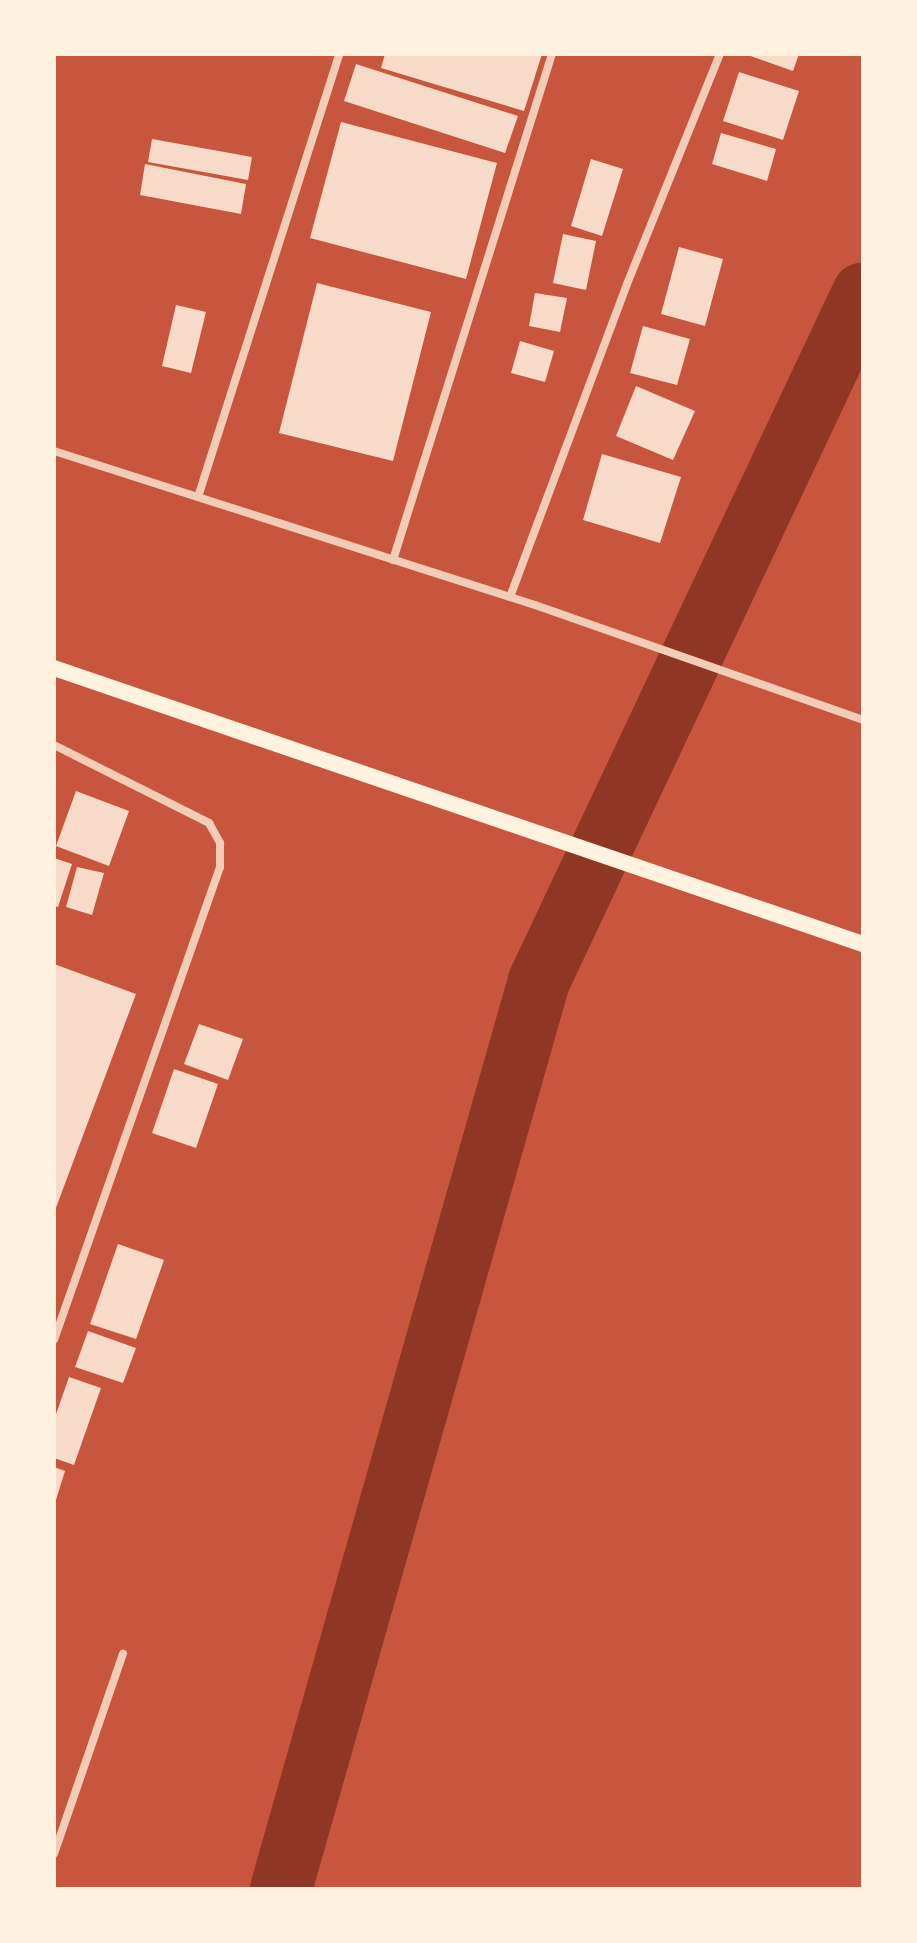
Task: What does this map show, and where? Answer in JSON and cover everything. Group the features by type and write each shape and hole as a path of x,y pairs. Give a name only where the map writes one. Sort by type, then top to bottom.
{"main road":[{"path":"54,668 863,944"}],"street":[{"path":"198,497 339,54"},
{"path":"393,560 552,54"},
{"path":"510,597 627,284 720,54"},
{"path":"54,451 535,605 863,720"},
{"path":"54,745 209,823 220,843 220,867 54,1340"},
{"path":"54,1854 123,1654"}],"building":[{"path":"385,54 542,54 524,111 381,68"},
{"path":"745,54 799,54 793,71"},
{"path":"356,64 518,116 505,153 344,101"},
{"path":"739,72 799,91 783,140 723,121"},
{"path":"341,122 497,163 466,279 310,238"},
{"path":"721,133 776,149 767,181 712,164"},
{"path":"152,139 252,157 248,180 148,162"},
{"path":"591,159 623,169 602,236 571,226"},
{"path":"145,164 246,184 241,214 140,195"},
{"path":"563,234 596,241 586,290 553,283"},
{"path":"679,247 723,259 705,326 661,314"},
{"path":"317,283 431,312 393,461 279,433"},
{"path":"535,293 567,298 560,332 529,326"},
{"path":"176,305 206,312 191,373 162,366"},
{"path":"643,326 690,339 677,385 630,373"},
{"path":"520,341 554,351 545,382 511,373"},
{"path":"636,386 695,411 673,460 616,436"},
{"path":"602,454 681,477 660,543 583,520"},
{"path":"76,791 129,811 109,866 56,846"},
{"path":"54,858 72,864 58,907 54,906"},
{"path":"77,867 104,873 92,915 66,907"},
{"path":"54,964 136,994 54,1213"},
{"path":"199,1024 243,1039 228,1080 184,1064"},
{"path":"174,1069 218,1084 196,1148 152,1133"},
{"path":"118,1244 164,1260 136,1339 90,1324"},
{"path":"88,1331 136,1348 123,1383 75,1367"},
{"path":"69,1377 101,1388 74,1465 54,1458 54,1420"},
{"path":"54,1467 65,1471 55,1503 54,1503"}],"waterway":[{"path":"281,1889 539,981 863,293"}]}
